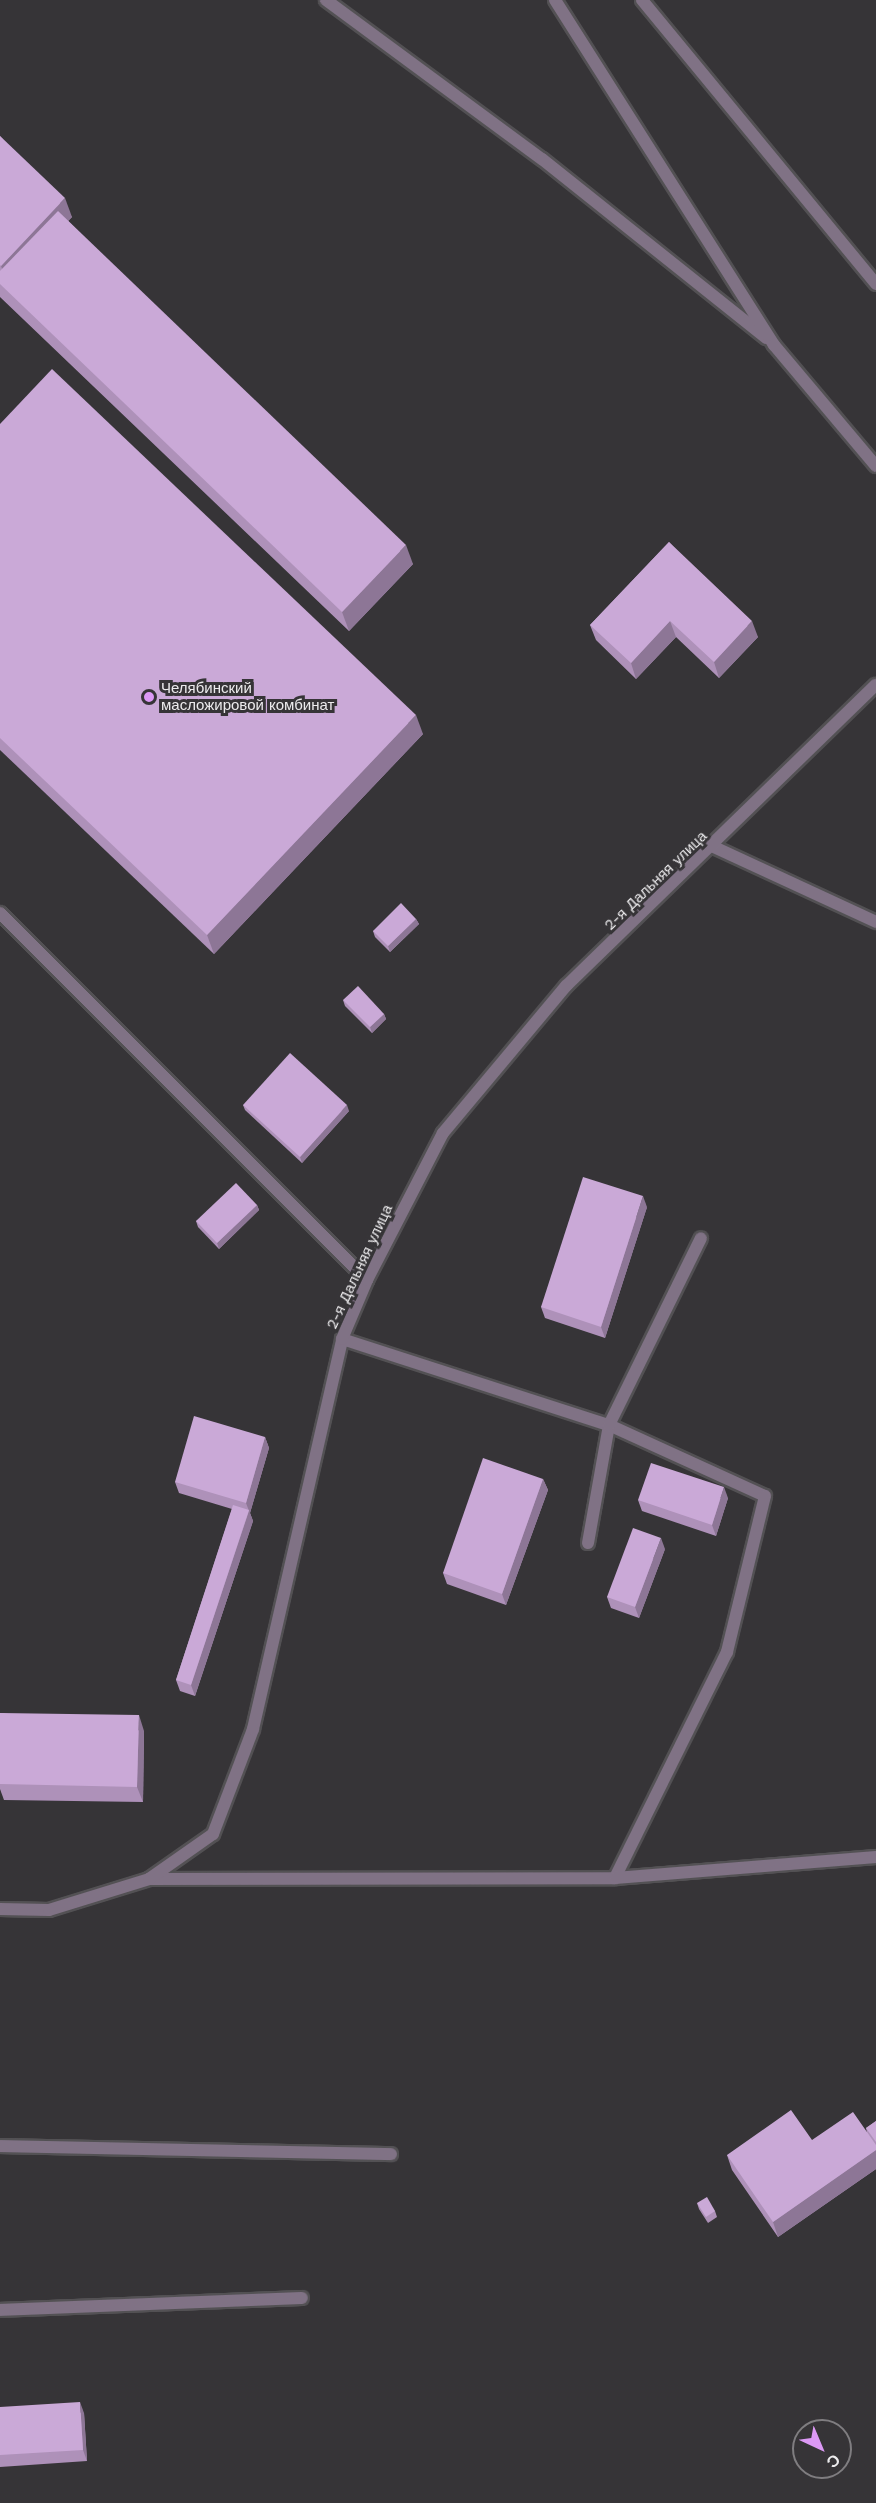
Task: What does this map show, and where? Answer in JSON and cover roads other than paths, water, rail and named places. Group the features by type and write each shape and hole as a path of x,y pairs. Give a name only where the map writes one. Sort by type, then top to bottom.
{"street":[{"path":"326,0 542,159 774,345"},
{"path":"555,0 774,345 876,466"},
{"path":"642,0 876,284"},
{"name":"2-я Дальняя улица","path":"0,1909 49,1910 149,1880 213,1834 253,1729 342,1339 367,1280 443,1133 566,987 714,847 876,685"},
{"path":"714,847 876,922"},
{"path":"0,913 367,1280"},
{"path":"588,1543 609,1425 701,1238"},
{"path":"342,1339 609,1425 765,1496 727,1652 615,1878"},
{"path":"149,1880 615,1878 876,1857"},
{"path":"0,2146 391,2154"},
{"path":"0,2310 302,2298"}],"place":[{"name":"Челябинский масложировой комбинат","path":"149,697"}]}
